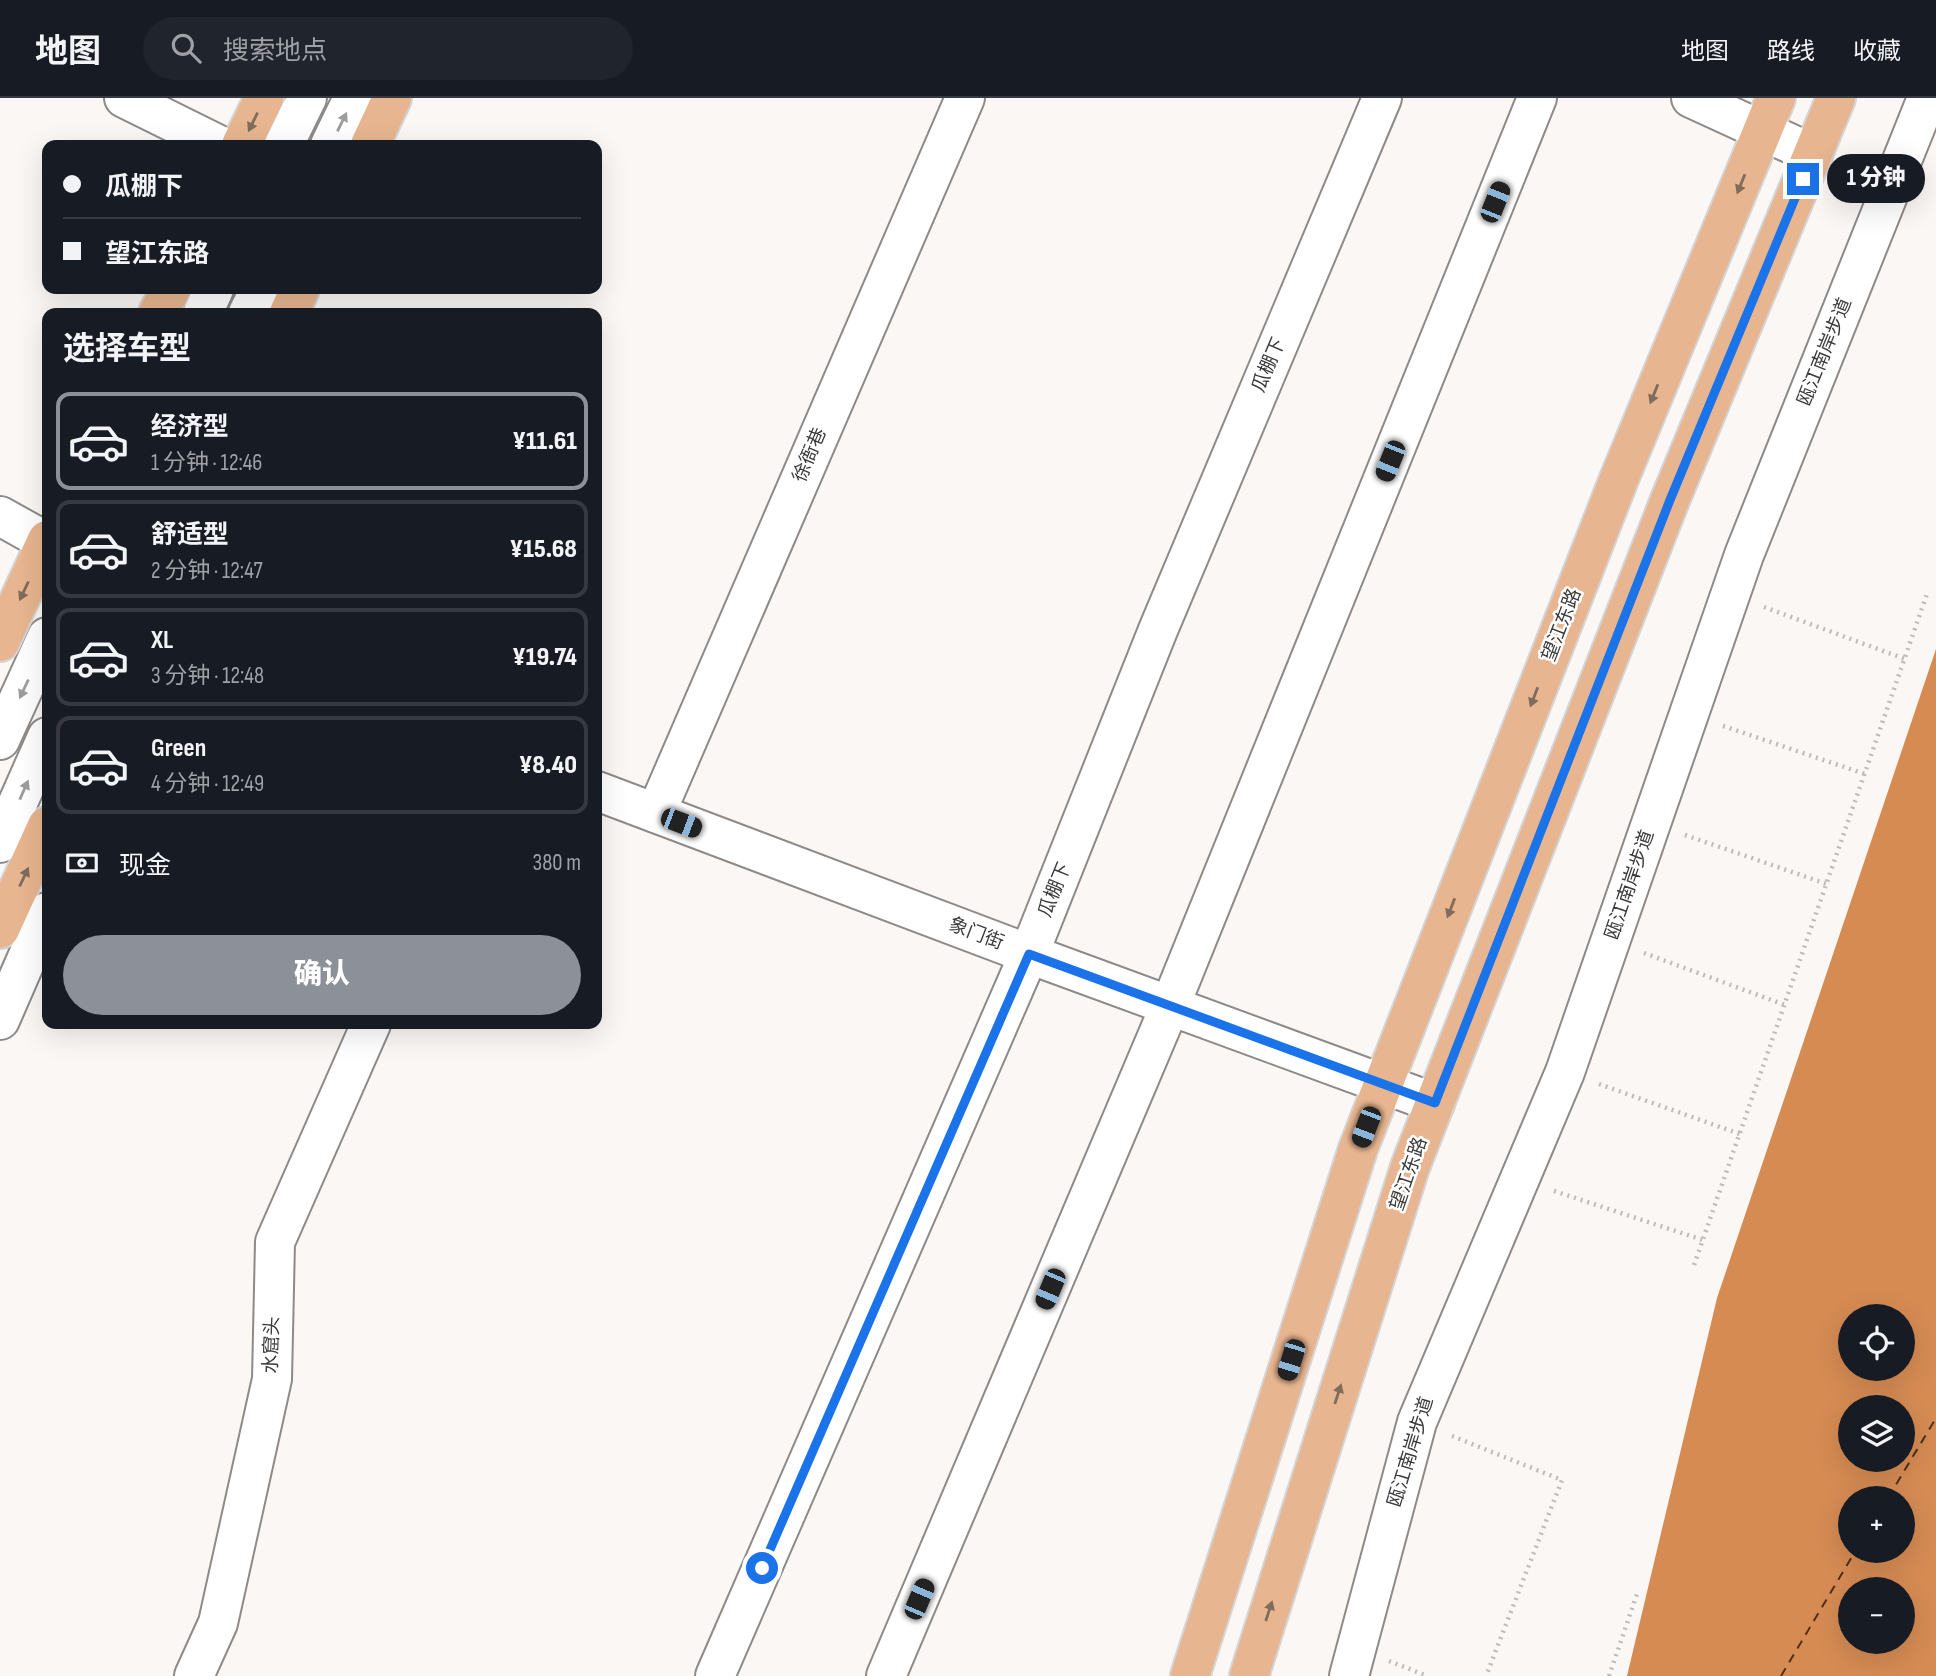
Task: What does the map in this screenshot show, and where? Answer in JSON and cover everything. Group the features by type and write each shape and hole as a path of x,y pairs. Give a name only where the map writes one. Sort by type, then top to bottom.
{"main road":[{"path":"243,140 264,98"},
{"path":"372,140 392,98"},
{"name":"望江东路","path":"1249,1676 1410,1167 1670,500 1836,98"},
{"name":"望江东路","path":"1191,1676 1358,1149 1619,479 1770,114"},
{"path":"0,642 42,552"},
{"path":"0,929 42,837"}],"street":[{"path":"124,98 209,140"},
{"path":"286,140 307,98"},
{"path":"332,140 353,98"},
{"name":"徐衙巷","path":"656,813 965,98"},
{"name":"瓜棚下","path":"715,1676 1029,954 1163,617 1382,98"},
{"path":"886,1676 1170,1006 1536,98"},
{"path":"1691,98 1770,114 1813,154"},
{"name":"瓯江南岸步道","path":"1349,1676 1417,1422 1565,1072 1731,594 1927,98"},
{"path":"0,516 42,538"},
{"path":"0,740 42,648"},
{"path":"0,843 42,748"},
{"name":"象门街","path":"602,793 1435,1103"},
{"path":"0,1020 42,923"},
{"name":"水窟头","path":"194,1676 218,1623 272,1379 275,1242 369,1029"}],"path":[{"path":"1694,1265 1928,592"},
{"path":"1731,594 1905,659"},
{"path":"1689,714 1865,774"},
{"path":"1651,823 1826,884"},
{"path":"1610,940 1785,1005"},
{"path":"1565,1072 1740,1134"},
{"path":"1520,1180 1703,1240"},
{"path":"1417,1422 1562,1480 1486,1676"},
{"path":"1609,1676 1636,1594"}],"shaded area":[{"path":"1936,649 1936,1676 1627,1676 1717,1298"}],"ferry route":[{"path":"1895,1486 1936,1418"},
{"path":"1781,1676 1848,1563"}],"route":[{"path":"762,1568 1029,954 1435,1103 1670,500 1803,179"}]}
